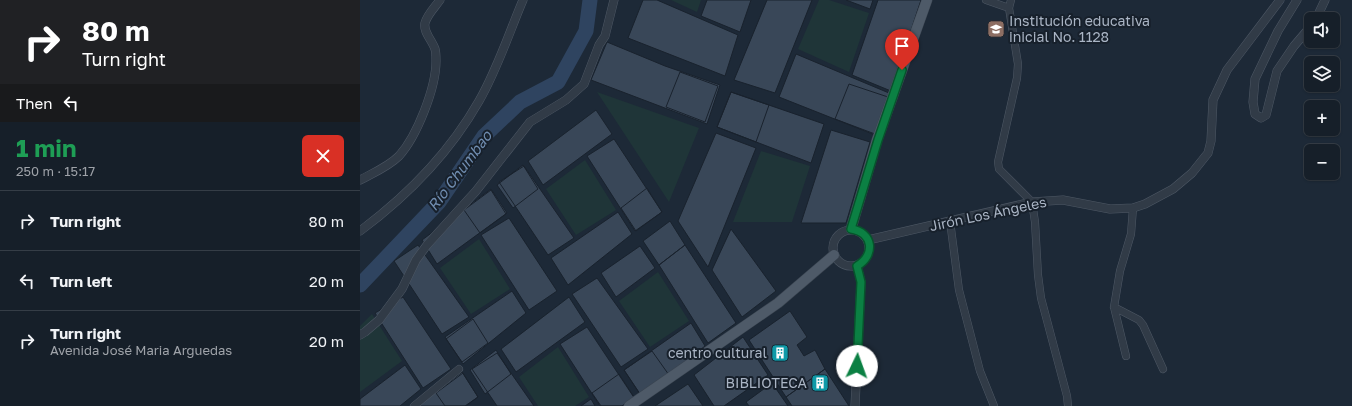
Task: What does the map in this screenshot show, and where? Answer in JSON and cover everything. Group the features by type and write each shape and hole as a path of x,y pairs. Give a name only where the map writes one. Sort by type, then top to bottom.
{"main road":[{"path":"851,229 878,140 927,0"},
{"path":"629,406 778,303 834,255"}],"street":[{"path":"360,180 383,168 399,156 426,110 436,60 434,48 425,30 425,24 428,16 440,0"},
{"path":"360,231 413,187 452,143 480,101 523,0"},
{"path":"360,335 380,320 402,289 416,260 476,191 530,122 566,100 584,84 605,36 614,0"},
{"path":"986,0 1009,8"},
{"path":"1011,0 1009,8 1018,64 1017,78 998,162 999,169 1032,202 1041,298 1068,396 1068,406"},
{"name":"Jirón Los Ángeles","path":"868,240 1032,202 1063,200 1110,209 1133,208 1145,204 1173,189 1192,173 1208,153 1211,141 1213,100 1228,70 1280,0"},
{"path":"1297,0 1278,31 1255,79 1253,102 1255,114 1261,118 1266,115 1278,71 1294,46 1304,34"},
{"path":"1319,12 1325,0"},
{"path":"1126,356 1114,307 1120,271 1131,234 1133,208"},
{"path":"950,221 962,304 980,371 994,406"},
{"path":"851,229 861,232 868,240 870,246 867,258 857,266 846,266 837,260 834,255 833,250 836,238 845,230 851,229"},
{"path":"854,406 861,282 857,266"},
{"path":"1114,307 1139,320 1143,325 1163,369"},
{"path":"414,406 459,369"}],"green space":[{"path":"671,0 701,0 697,12"},
{"path":"819,0 829,0 869,13 849,72 798,49"},
{"path":"597,92 699,128 669,202"},
{"path":"761,151 810,166 792,222 733,222"},
{"path":"585,160 616,210 576,235 546,189"},
{"path":"479,239 510,289 471,314 440,268"},
{"path":"658,272 689,321 650,347 619,301"},
{"path":"372,314 402,361 360,392 360,326"},
{"path":"558,347 589,397 575,406 538,406 519,377"}],"building":[{"path":"643,0 657,0 738,35 725,76 628,38"},
{"path":"707,0 751,0 740,32 701,16"},
{"path":"767,0 812,0 775,93 734,80"},
{"path":"846,0 873,0 870,9"},
{"path":"878,0 921,0 891,91 852,75"},
{"path":"607,42 665,66 720,85 707,124 591,80"},
{"path":"796,54 889,93 875,135 779,97"},
{"path":"680,72 718,86 705,122 666,107"},
{"path":"849,84 888,97 875,134 835,119"},
{"path":"731,92 769,105 756,142 717,127"},
{"path":"731,92 824,124 811,163 717,127"},
{"path":"596,110 612,134 543,185 528,161"},
{"path":"831,130 870,142 846,223 801,223"},
{"path":"716,133 756,148 708,267 678,221"},
{"path":"614,139 662,212 635,231 587,156"},
{"path":"523,165 538,189 513,208 497,185"},
{"path":"524,166 574,238 548,255 499,182"},
{"path":"647,188 662,212 636,231 621,208"},
{"path":"491,189 507,213 437,264 422,240"},
{"path":"491,190 506,214 480,233 464,210"},
{"path":"618,212 632,234 568,285 551,258"},
{"path":"509,218 557,291 529,310 481,235"},
{"path":"670,221 685,245 659,265 643,241"},
{"path":"731,229 776,291 742,317 712,270"},
{"path":"418,245 469,317 442,334 394,261"},
{"path":"685,245 736,323 708,343 659,265"},
{"path":"640,246 655,268 616,297 601,273"},
{"path":"597,278 648,349 621,367 572,294"},
{"path":"512,291 526,313 463,364 445,337"},
{"path":"403,297 451,369 423,388 375,313"},
{"path":"569,297 585,322 516,372 501,349"},
{"name":"centro cultural","path":"790,311 807,337 797,345 804,356 815,350 825,369 786,397 749,340"},
{"path":"473,319 488,343 462,362 446,339"},
{"path":"691,323 705,346 642,397 624,370"},
{"path":"587,327 635,399 626,406 600,406 560,344"},
{"path":"743,337 768,375 724,406 714,406 694,375"},
{"path":"496,350 511,374 485,394 470,370"},
{"path":"652,351 669,375 642,397 624,370"},
{"path":"497,353 534,406 497,406 472,369"},
{"path":"405,365 421,389 400,406 360,406 360,399"},
{"name":"BIBLIOTECA","path":"825,369 849,406 792,406 786,397"},
{"path":"462,372 478,397 465,406 418,406"},
{"path":"463,373 478,397 466,406 445,406 436,393"},
{"path":"619,374 634,397 622,406 601,406 592,393"},
{"path":"772,383 788,406 749,406 746,402"},
{"path":"688,384 703,406 655,406"},
{"path":"591,399 595,406 581,406"}],"waterway":[{"name":"Río Chumbao","path":"360,285 439,202 484,136 520,102 558,82 586,31 590,0"}],"place":[{"name":"Institución educativa inicial No. 1128","path":"996,29"},
{"name":"centro cultural","path":"780,353"},
{"name":"BIBLIOTECA","path":"820,383"}],"route":[{"path":"857,366 861,282 857,266 867,258 870,246 866,236 861,232 851,229 878,140 902,70"}]}
